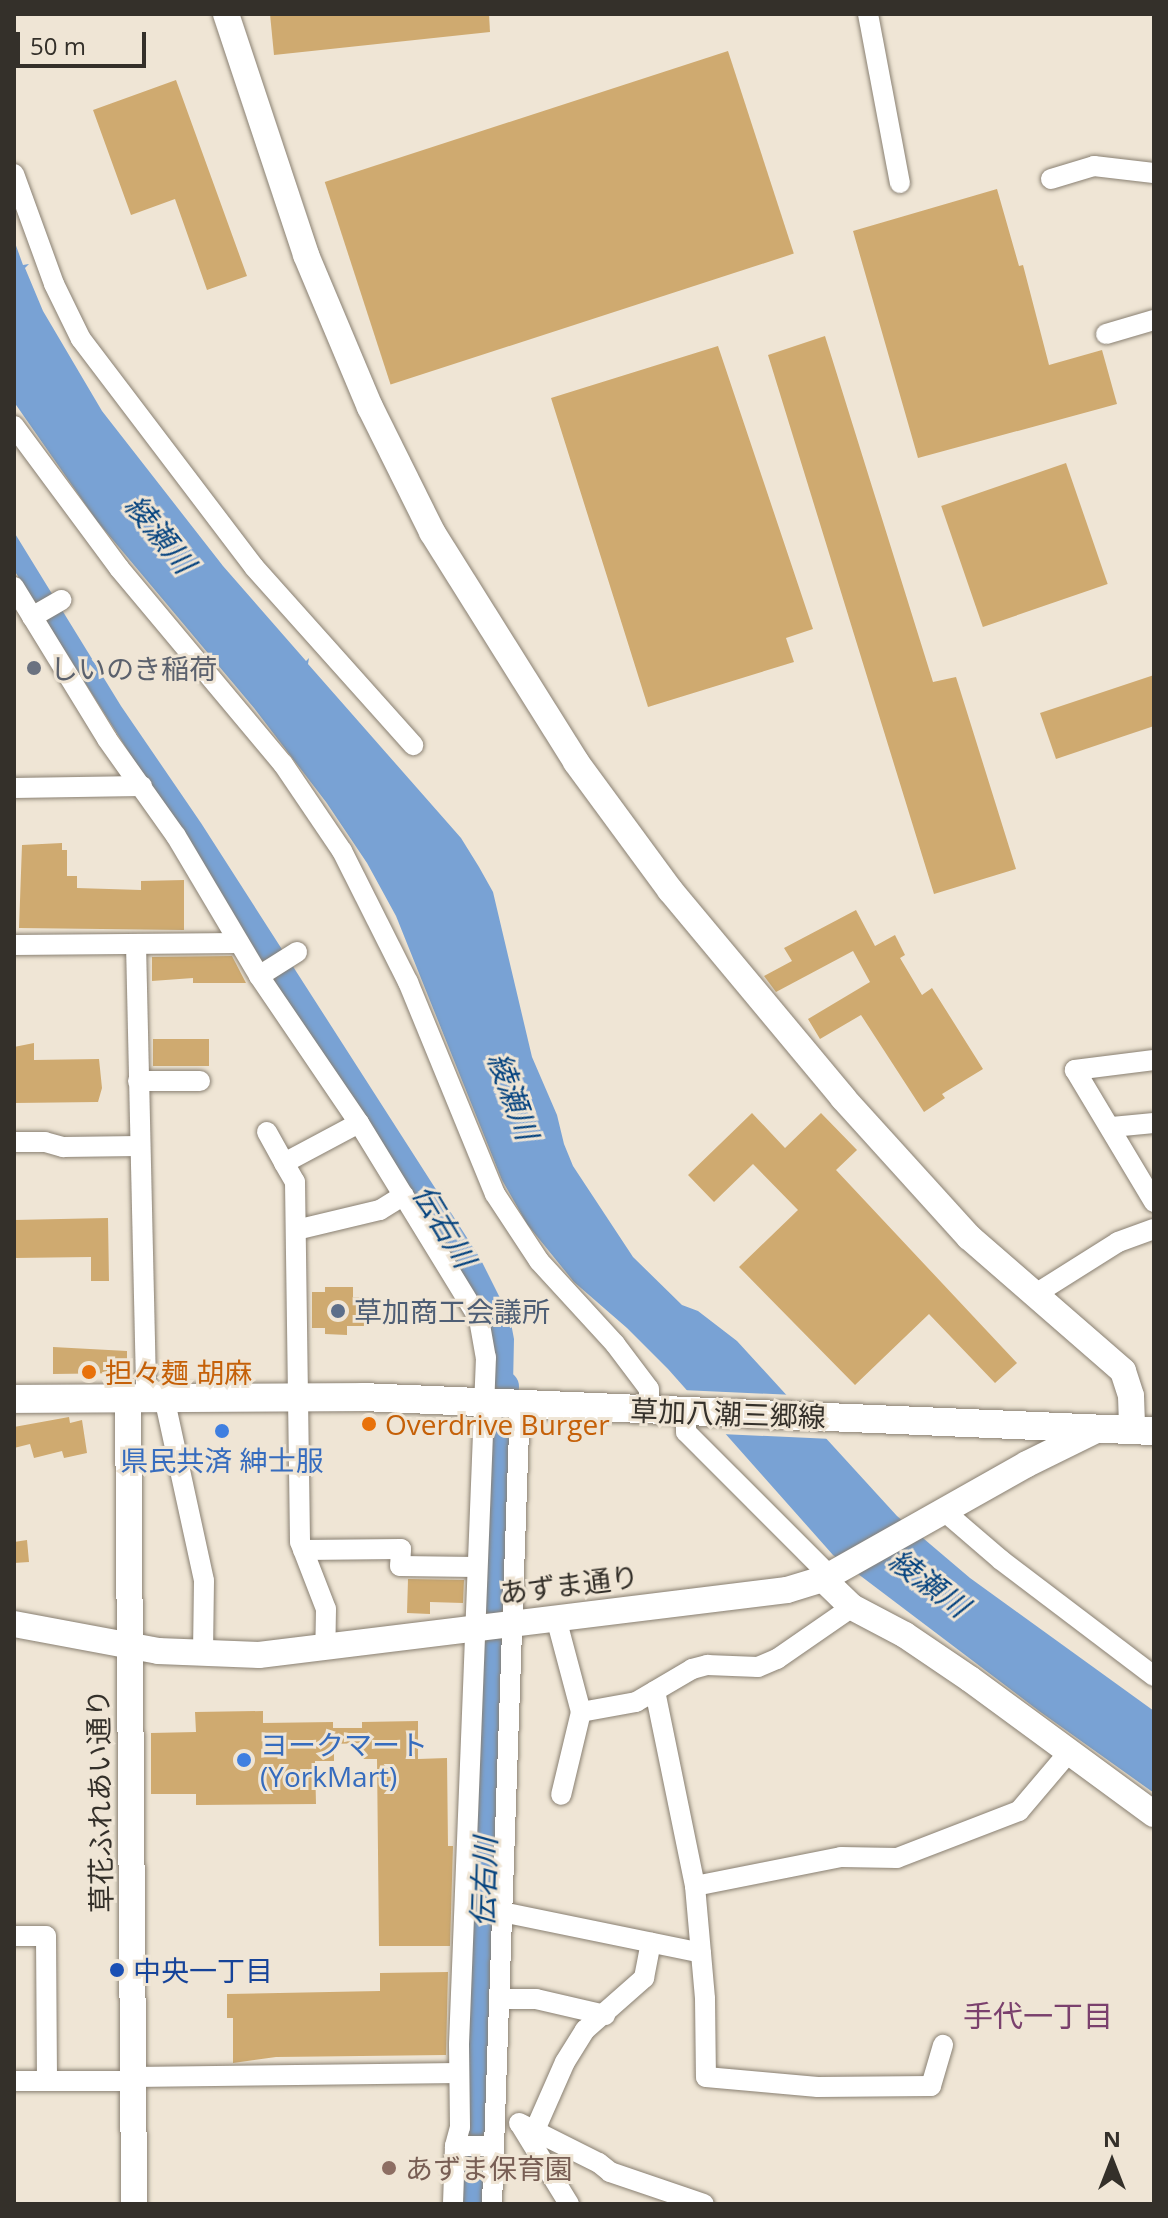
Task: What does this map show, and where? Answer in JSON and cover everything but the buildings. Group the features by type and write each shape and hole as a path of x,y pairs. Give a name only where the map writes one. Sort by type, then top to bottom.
{"main road":[{"name":"草加八潮三郷線","path":"14,1399 298,1396 1143,1431"}],"street":[{"path":"226,14 306,255 340,339 432,532 576,762 749,988 931,1197 969,1237 1123,1371 1143,1431"},
{"path":"868,14 900,183"},
{"path":"1051,179 1094,166 1154,173"},
{"path":"14,174 54,284 81,339 236,545 413,745"},
{"path":"1106,334 1154,320"},
{"path":"14,426 119,568 283,764 342,851 408,982 495,1194 539,1261 615,1344 649,1389 649,1410"},
{"path":"14,587 107,739 142,786 239,943 359,1123 479,1319 486,1357 502,1403 509,1624 498,2095 492,2204"},
{"path":"32,617 62,600"},
{"path":"14,788 142,786"},
{"path":"14,945 239,943"},
{"path":"136,944 146,1397 204,1581 203,1655"},
{"path":"261,975 293,955"},
{"path":"1154,1060 1075,1070 1112,1127 1154,1202"},
{"path":"138,1081 200,1081"},
{"path":"284,1163 359,1123"},
{"path":"1112,1127 1154,1123"},
{"path":"267,1132 295,1182 303,1550 326,1609 325,1648"},
{"path":"14,1142 45,1142 63,1147 139,1146"},
{"path":"296,1230 380,1210 404,1195"},
{"path":"1034,1295 1118,1242 1154,1229"},
{"name":"草花ふれあい通り","path":"134,2204 130,1647 146,1397"},
{"path":"453,2204 455,2146 460,2127 459,2073 477,1628 476,1567 502,1403"},
{"path":"682,1412 686,1432 832,1574 852,1607 905,1635 1154,1814"},
{"name":"あずま通り","path":"14,1624 130,1647 203,1655 259,1655 787,1590 832,1574 1096,1430"},
{"path":"937,1515 1154,1676"},
{"path":"303,1550 401,1549 400,1566 476,1567"},
{"path":"581,1712 636,1702 692,1669 707,1665 758,1667 852,1607"},
{"path":"556,1618 581,1712 561,1795"},
{"path":"655,1691 695,1886 706,2077 818,2087 931,2086 943,2045"},
{"path":"695,1886 841,1857 897,1858 1019,1811 1069,1752"},
{"path":"502,1912 701,1953"},
{"path":"14,1936 46,1936 47,2081"},
{"path":"527,2127 585,2030 644,1978 651,1943"},
{"path":"500,1999 536,1999 605,2015"},
{"path":"14,2081 459,2073"},
{"path":"498,2095 527,2127 569,2204"},
{"path":"527,2127 599,2163 610,2172 704,2204"},
{"path":"455,2146 494,2146"}],"water":[{"name":"綾瀬川","path":"14,240 23,265 29,264 25,268 43,311 102,411 223,566 306,661 309,658 308,664 461,838 479,867 493,892 532,1057 557,1115 564,1144 573,1166 633,1257 682,1305 698,1311 737,1341 897,1516 970,1578 1154,1711 1154,1793 1039,1711 833,1555 668,1369 574,1282 527,1224 502,1180 396,916 367,863 326,802 254,708 97,521 14,402"},
{"path":"14,532 121,706 201,823 480,1258 510,1318 514,1339 512,1430 489,1429 492,1342 308,1036 14,570"}],"pier":[{"path":"682,1390 794,1395 832,1439 721,1434"}],"waterway":[{"name":"伝右川","path":"472,2204 503,1387"}],"place":[{"name":"しいのき稲荷","path":"34,668"},
{"name":"草加商工会議所","path":"338,1311"},
{"name":"担々麺 胡麻","path":"89,1372"},
{"name":"Overdrive Burger","path":"369,1424"},
{"name":"県民共済 紳士服","path":"222,1431"},
{"name":"ヨークマート (YorkMart)","path":"244,1760"},
{"name":"中央一丁目","path":"117,1970"},
{"name":"あずま保育園","path":"389,2168"}],"district":[{"name":"手代一丁目","path":"1038,2016"}]}
